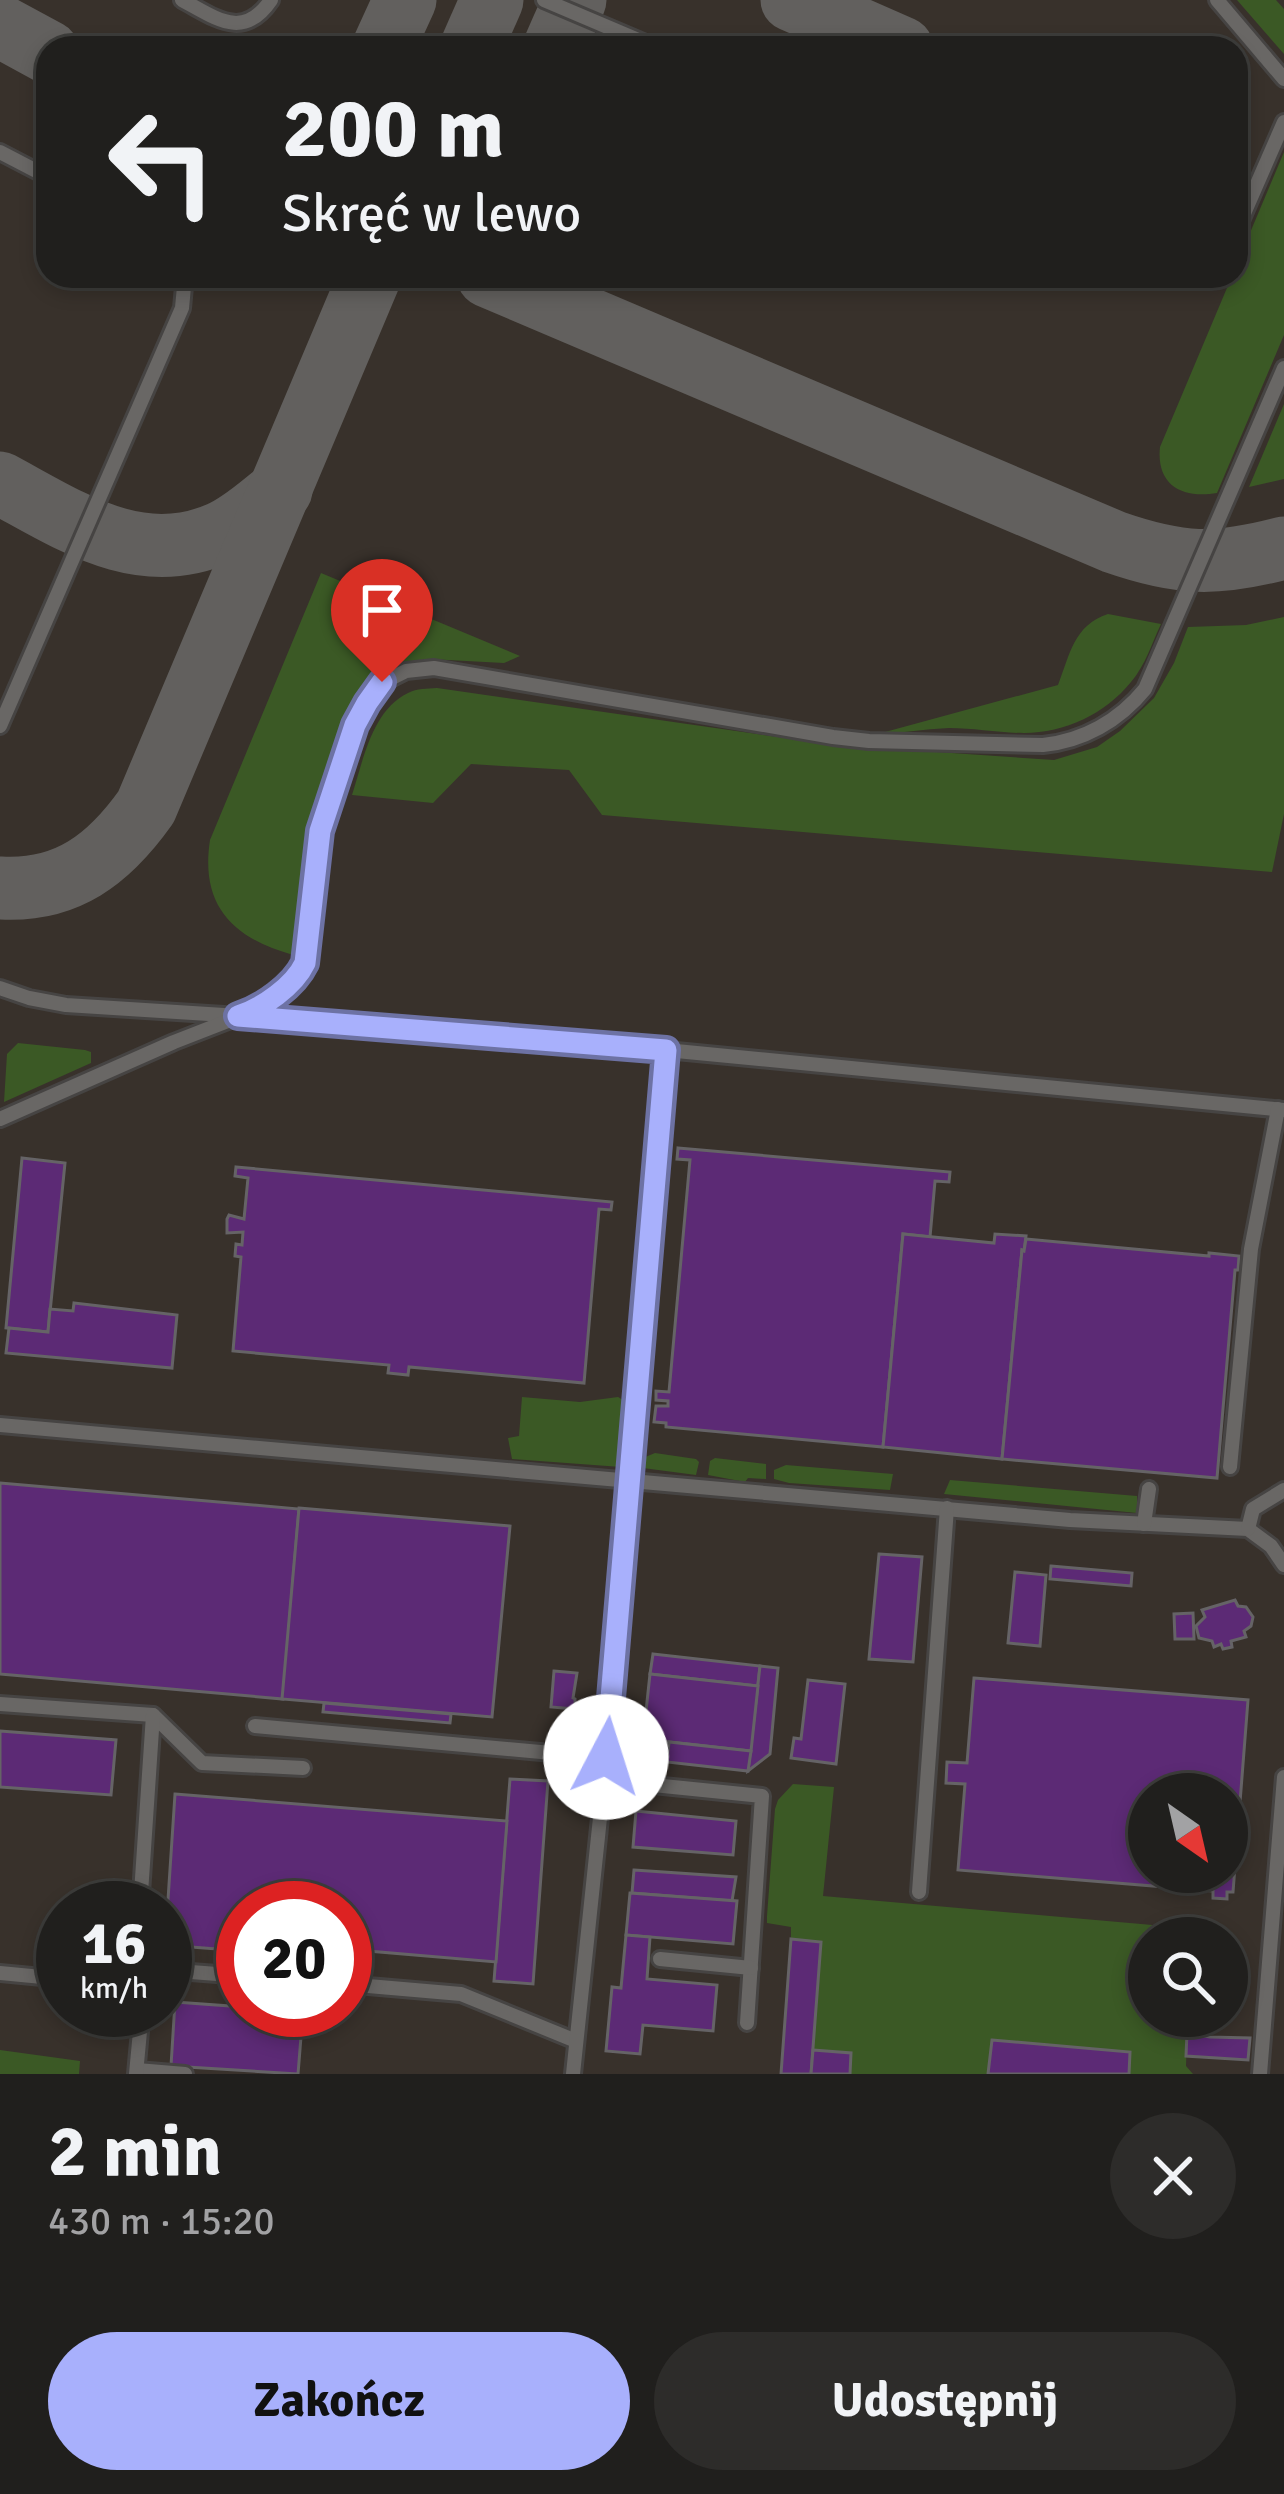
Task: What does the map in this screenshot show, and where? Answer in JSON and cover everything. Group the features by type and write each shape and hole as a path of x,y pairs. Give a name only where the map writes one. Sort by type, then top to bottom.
{"lane":[{"path":"182,0 238,24 251,21 271,0"},
{"path":"544,0 629,36"},
{"path":"1217,0 1248,36"},
{"path":"1248,37 1284,79"},
{"path":"1248,204 1284,122"},
{"path":"0,152 36,171"},
{"path":"0,726 182,308 183,288"},
{"path":"0,1118 251,1012 298,977 305,963 320,831 355,725 382,682 406,671 434,668 869,741 1043,746 1102,727 1145,689 1284,368"},
{"path":"0,999 0,988 66,1005 666,1050 1281,1109 1250,1249 1230,1467"},
{"path":"573,2074 604,1780 666,1050"},
{"path":"0,1426 947,1508 1248,1528 1271,1546 1284,1565"},
{"path":"1144,1524 1149,1490"},
{"path":"1248,1528 1253,1509 1284,1490"},
{"path":"919,1892 947,1508"},
{"path":"0,1704 153,1715 202,1763 303,1768"},
{"path":"142,1881 153,1715"},
{"path":"255,1726 606,1757"},
{"path":"604,1780 762,1796 748,2023"},
{"path":"1260,2074 1284,1781"},
{"path":"660,1959 751,1968"},
{"path":"0,1973 36,1976"},
{"path":"372,1986 461,1994 576,2042"},
{"path":"139,2037 136,2072 184,2074"}],"shaded area":[{"path":"0,0 1284,0 1284,2074 0,2074"}],"green space":[{"path":"1237,0 1276,0 1284,9 1284,54"},
{"path":"1284,152 1284,335 1217,493 1193,494 1167,480 1160,447 1227,288 1248,288 1248,238"},
{"path":"1284,404 1284,479 1249,487"},
{"path":"321,573 520,656 504,663 429,659 400,663 369,681 350,712 312,815 293,955 237,928 216,900 208,863 210,840"},
{"path":"1108,614 1161,624 1131,682 1083,720 1039,732 949,728 874,735 1058,685 1080,633"},
{"path":"1284,617 1284,814 1272,872 602,815 569,770 471,764 433,803 352,795 371,738 386,711 411,691 437,688 834,745 1054,760 1097,747 1154,698 1188,627 1246,625"},
{"path":"18,1043 85,1050 91,1052 91,1063 4,1102 7,1054"},
{"path":"522,1397 623,1400 621,1467 512,1459 508,1438 519,1436"},
{"path":"655,1453 696,1459 696,1475 643,1468 643,1458"},
{"path":"715,1458 766,1464 766,1479 745,1482 708,1475"},
{"path":"786,1465 893,1474 890,1490 774,1479 774,1470"},
{"path":"950,1480 1137,1496 1137,1513 944,1494"},
{"path":"793,1784 834,1787 823,1896 1128,1923 1128,2037 1187,2037 1186,2066 1193,2074 1129,2074 1130,2052 993,2040 988,2074 850,2074 851,2053 813,2050 821,1942 791,1939 791,1927 767,1923 778,1800"},
{"path":"0,2050 80,2061 79,2074 0,2074"}],"building":[{"path":"678,1148 950,1172 949,1182 935,1181 930,1237 903,1234 883,1447 666,1427 666,1423 654,1422 656,1406 668,1406 668,1401 656,1400 656,1391 669,1392 690,1160 677,1159"},
{"path":"22,1158 65,1163 48,1332 6,1328"},
{"path":"236,1167 612,1202 611,1210 599,1209 584,1383 409,1367 408,1375 388,1373 389,1365 233,1351 241,1257 235,1256 236,1244 242,1245 243,1232 227,1233 227,1219 229,1215 244,1219 248,1178 235,1176"},
{"path":"903,1234 994,1243 995,1234 1026,1236 1002,1459 883,1447"},
{"path":"1026,1239 1239,1256 1217,1478 1002,1459"},
{"path":"74,1303 177,1315 172,1368 6,1353 9,1328 48,1332 50,1309 73,1311"},
{"path":"0,1483 299,1509 283,1699 0,1674"},
{"path":"299,1508 510,1526 492,1717 282,1699"},
{"path":"879,1554 922,1557 913,1662 869,1659"},
{"path":"1051,1566 1132,1573 1131,1586 1050,1579"},
{"path":"1015,1572 1046,1575 1040,1646 1008,1643"},
{"path":"1235,1600 1253,1617 1244,1631 1246,1637 1223,1649 1221,1644 1214,1647 1212,1641 1199,1638 1196,1626 1205,1617 1202,1610"},
{"path":"1193,1613 1194,1639 1175,1639 1174,1614"},
{"path":"653,1654 760,1666 758,1686 650,1674"},
{"path":"760,1666 778,1668 770,1754 748,1771"},
{"path":"554,1671 577,1673 575,1709 551,1707"},
{"path":"650,1674 758,1686 751,1751 643,1739"},
{"path":"974,1678 1248,1700 1242,1773 1128,1773 1128,1884 958,1870 965,1784 946,1783 947,1762 967,1763"},
{"path":"808,1680 845,1684 836,1764 791,1758 794,1738 801,1739"},
{"path":"324,1703 451,1714 450,1723 323,1712"},
{"path":"0,1731 116,1740 111,1795 0,1787"},
{"path":"669,1742 751,1751 748,1771 667,1762"},
{"path":"510,1779 548,1781 533,1984 494,1981"},
{"path":"175,1794 507,1821 496,1962 372,1951 372,1881 216,1881 216,1949 192,1947 192,1881 169,1881"},
{"path":"636,1811 736,1821 733,1855 633,1847"},
{"path":"634,1870 736,1877 732,1901 632,1893"},
{"path":"630,1893 737,1901 733,1944 626,1935"},
{"path":"626,1935 650,1937 647,1979 717,1985 713,2031 643,2025 640,2054 606,2051 612,1987 621,1988"},
{"path":"791,1939 821,1942 811,2074 781,2074"},
{"path":"192,2003 216,2005 216,2037 301,2037 298,2074 171,2066 173,2037 192,2037"},
{"path":"1187,2037 1250,2038 1248,2060 1186,2056"},
{"path":"992,2040 1130,2052 1129,2074 988,2074"},
{"path":"813,2050 851,2053 850,2074 811,2074"}],"taxiway":[{"path":"388,36 405,0"},
{"path":"476,36 492,0"},
{"path":"559,36 575,0"},
{"path":"792,0 874,36"},
{"path":"0,26 36,46"},
{"path":"0,888 66,878 101,857 146,807 365,288"},
{"path":"516,288 1114,542 1198,560 1284,548"},
{"path":"0,483 79,525 133,543 161,546 220,533 281,490"}],"route":[{"path":"382,682 355,725 320,831 305,963 298,977 251,1012 238,1016 666,1050 606,1757"}]}
